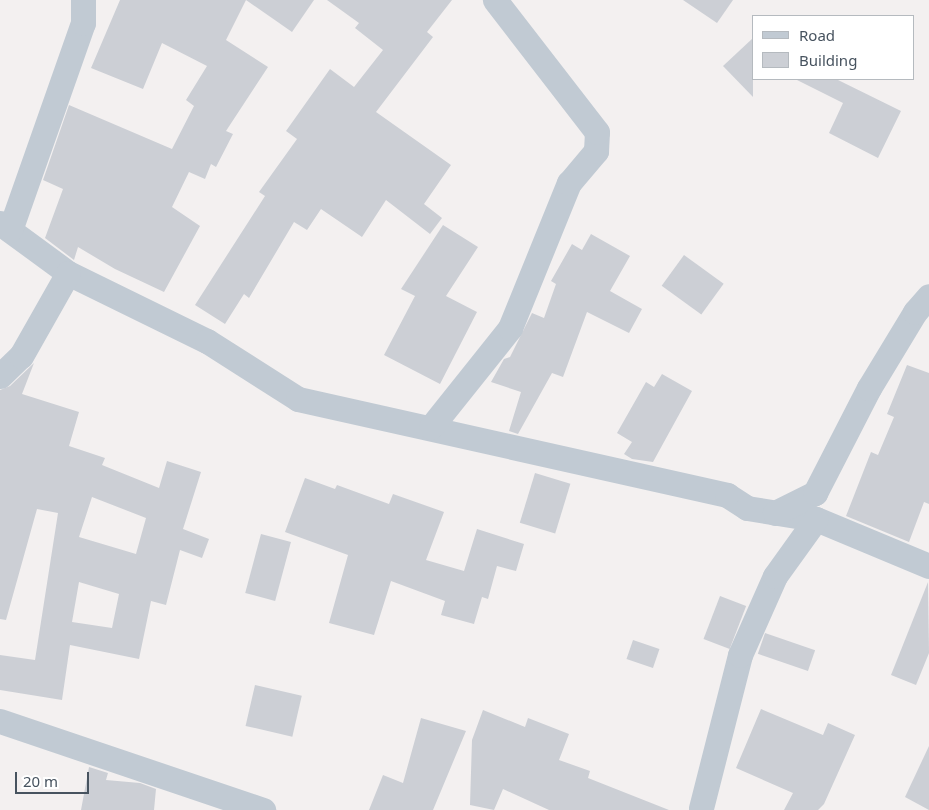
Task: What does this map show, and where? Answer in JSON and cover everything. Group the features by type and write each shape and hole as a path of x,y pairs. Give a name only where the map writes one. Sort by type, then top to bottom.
{"street":[{"path":"83,0 83,23 5,226 68,273 207,341 298,398 431,427 579,464 727,496 747,508 816,519 929,566"},
{"path":"431,427 510,328 569,183 596,151 597,132 495,0"},
{"path":"0,376 21,356 68,273"},
{"path":"775,512 815,493 869,388 915,312 929,296"},
{"path":"701,808 740,655 775,576 816,519"},
{"path":"0,721 263,810"}],"building":[{"path":"120,0 246,0 226,40 268,67 226,131 233,134 216,167 211,164 205,179 189,172 172,207 200,226 164,292 115,269 78,247 74,260 45,238 63,189 43,180 69,105 172,149 194,106 186,100 207,66 162,43 143,89 91,68"},
{"path":"246,0 314,0 292,32"},
{"path":"327,0 452,0 427,32 433,37 376,112 451,165 424,204 442,218 430,234 386,200 362,237 321,209 307,230 294,222 249,298 244,294 225,324 195,305 265,196 259,192 297,139 286,131 330,69 354,87 383,50 355,28 359,23"},
{"path":"683,0 733,0 717,23"},
{"path":"752,39 753,97 723,66"},
{"path":"797,80 838,80 901,111 878,158 829,133 843,103"},
{"path":"443,225 478,247 446,296 477,312 440,384 384,355 415,296 401,289"},
{"path":"591,234 630,256 610,291 642,309 629,333 587,312 563,377 552,373 518,434 509,431 521,392 491,382 504,359 510,357 532,313 544,318 556,284 551,281 572,244 582,250"},
{"path":"684,255 724,284 701,315 662,286"},
{"path":"34,363 22,394 79,412 69,446 105,458 102,465 159,488 167,461 201,472 183,529 209,539 202,558 180,550 166,605 151,601 139,659 70,645 62,700 0,690 0,655 35,660 58,513 37,509 6,620 0,619 0,390 10,386","holes":["92,497 146,518 136,554 79,537","79,582 119,594 112,628 72,622"]},
{"path":"907,365 929,373 929,504 924,502 909,542 846,516 871,452 878,455 894,417 887,414"},
{"path":"662,374 692,391 653,462 632,459 624,454 632,442 617,433 646,382 654,387"},
{"path":"535,473 570,484 555,534 520,523"},
{"path":"305,478 335,489 337,485 389,504 393,494 444,512 426,560 464,571 477,529 524,544 516,571 497,566 488,599 482,597 474,624 441,615 445,601 391,581 374,635 329,623 348,555 285,532"},
{"path":"261,534 291,542 275,601 245,593"},
{"path":"928,582 929,653 916,685 891,675"},
{"path":"720,596 746,606 730,649 704,639"},
{"path":"765,633 815,650 808,671 758,654"},
{"path":"633,640 659,649 653,668 626,659"},
{"path":"255,685 302,696 292,737 246,726"},
{"path":"761,709 823,735 828,723 855,735 824,804 818,810 784,810 793,793 736,768"},
{"path":"483,710 525,727 528,718 569,734 559,760 590,771 588,778 669,810 549,810 503,789 494,810 470,805 472,740"},
{"path":"421,718 466,731 433,810 369,810 383,775 403,783"},
{"path":"929,746 929,810 905,797"},
{"path":"89,767 108,773 106,780 140,783 156,789 154,810 81,810"}]}
